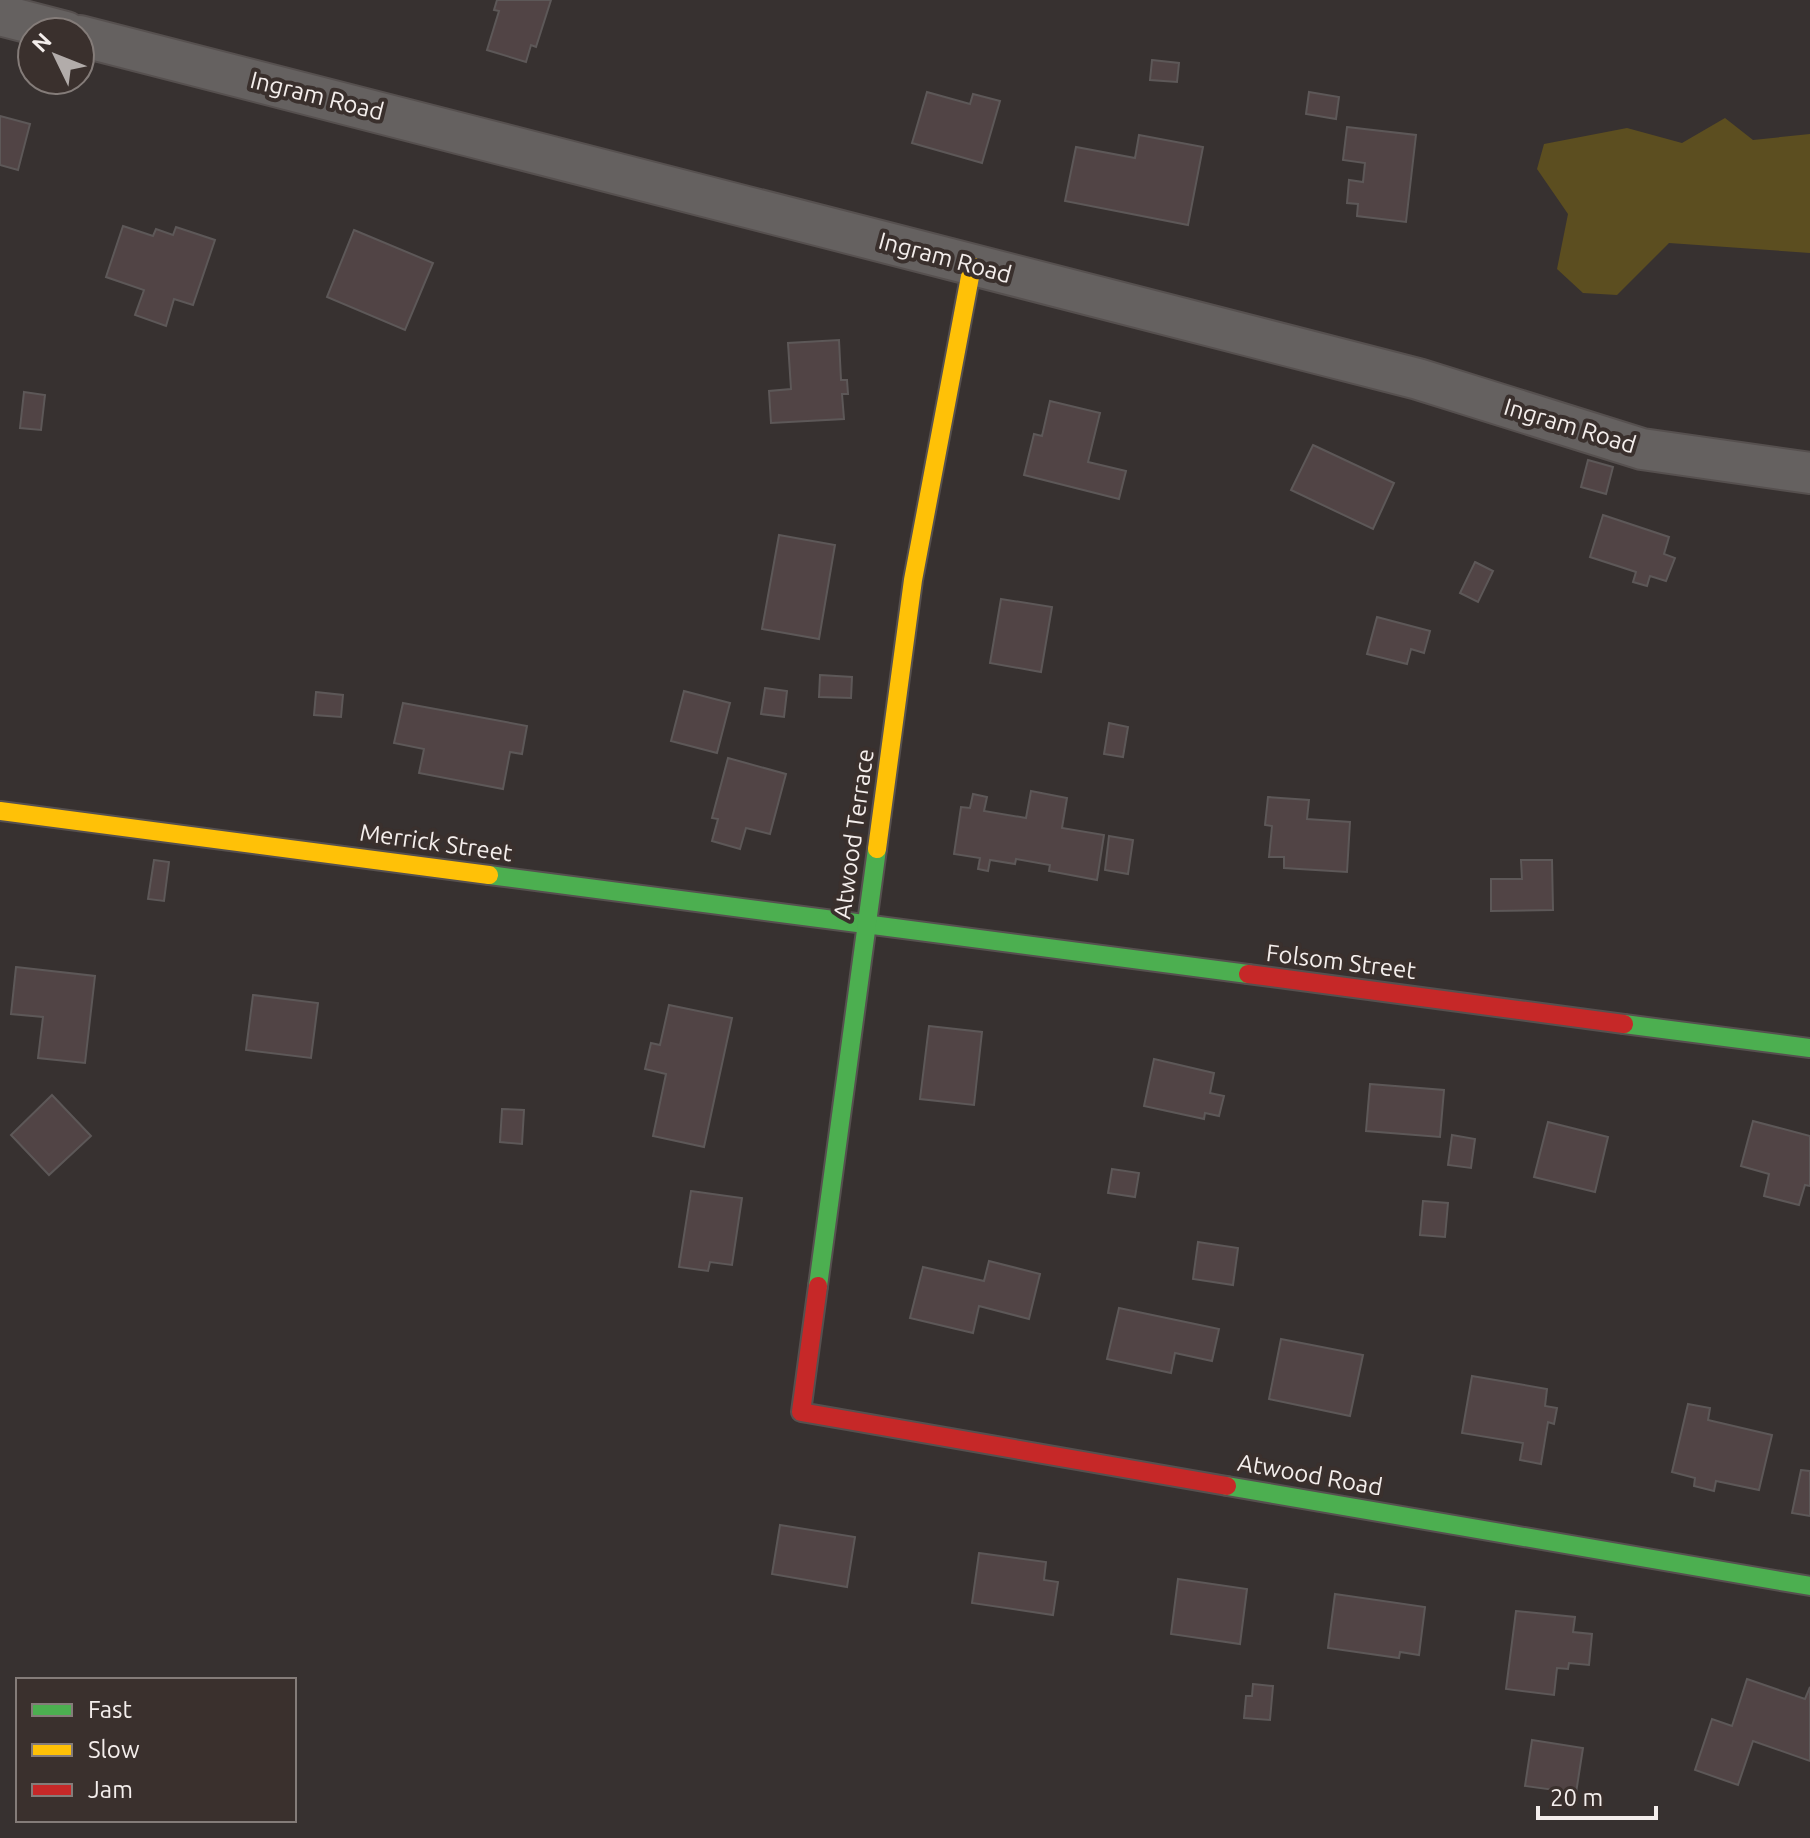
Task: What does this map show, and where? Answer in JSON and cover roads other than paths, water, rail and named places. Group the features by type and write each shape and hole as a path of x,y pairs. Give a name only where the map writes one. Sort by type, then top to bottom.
{"street":[{"name":"Ingram Road","path":"96,40 681,187 972,266 1418,379 1642,449 1810,473"},
{"name":"Atwood Terrace","path":"801,1412 913,580 972,266"},
{"name":"Merrick Street","path":"0,811 865,925"},
{"name":"Folsom Street","path":"865,925 1810,1048"},
{"name":"Atwood Road","path":"801,1412 1810,1586"}]}
